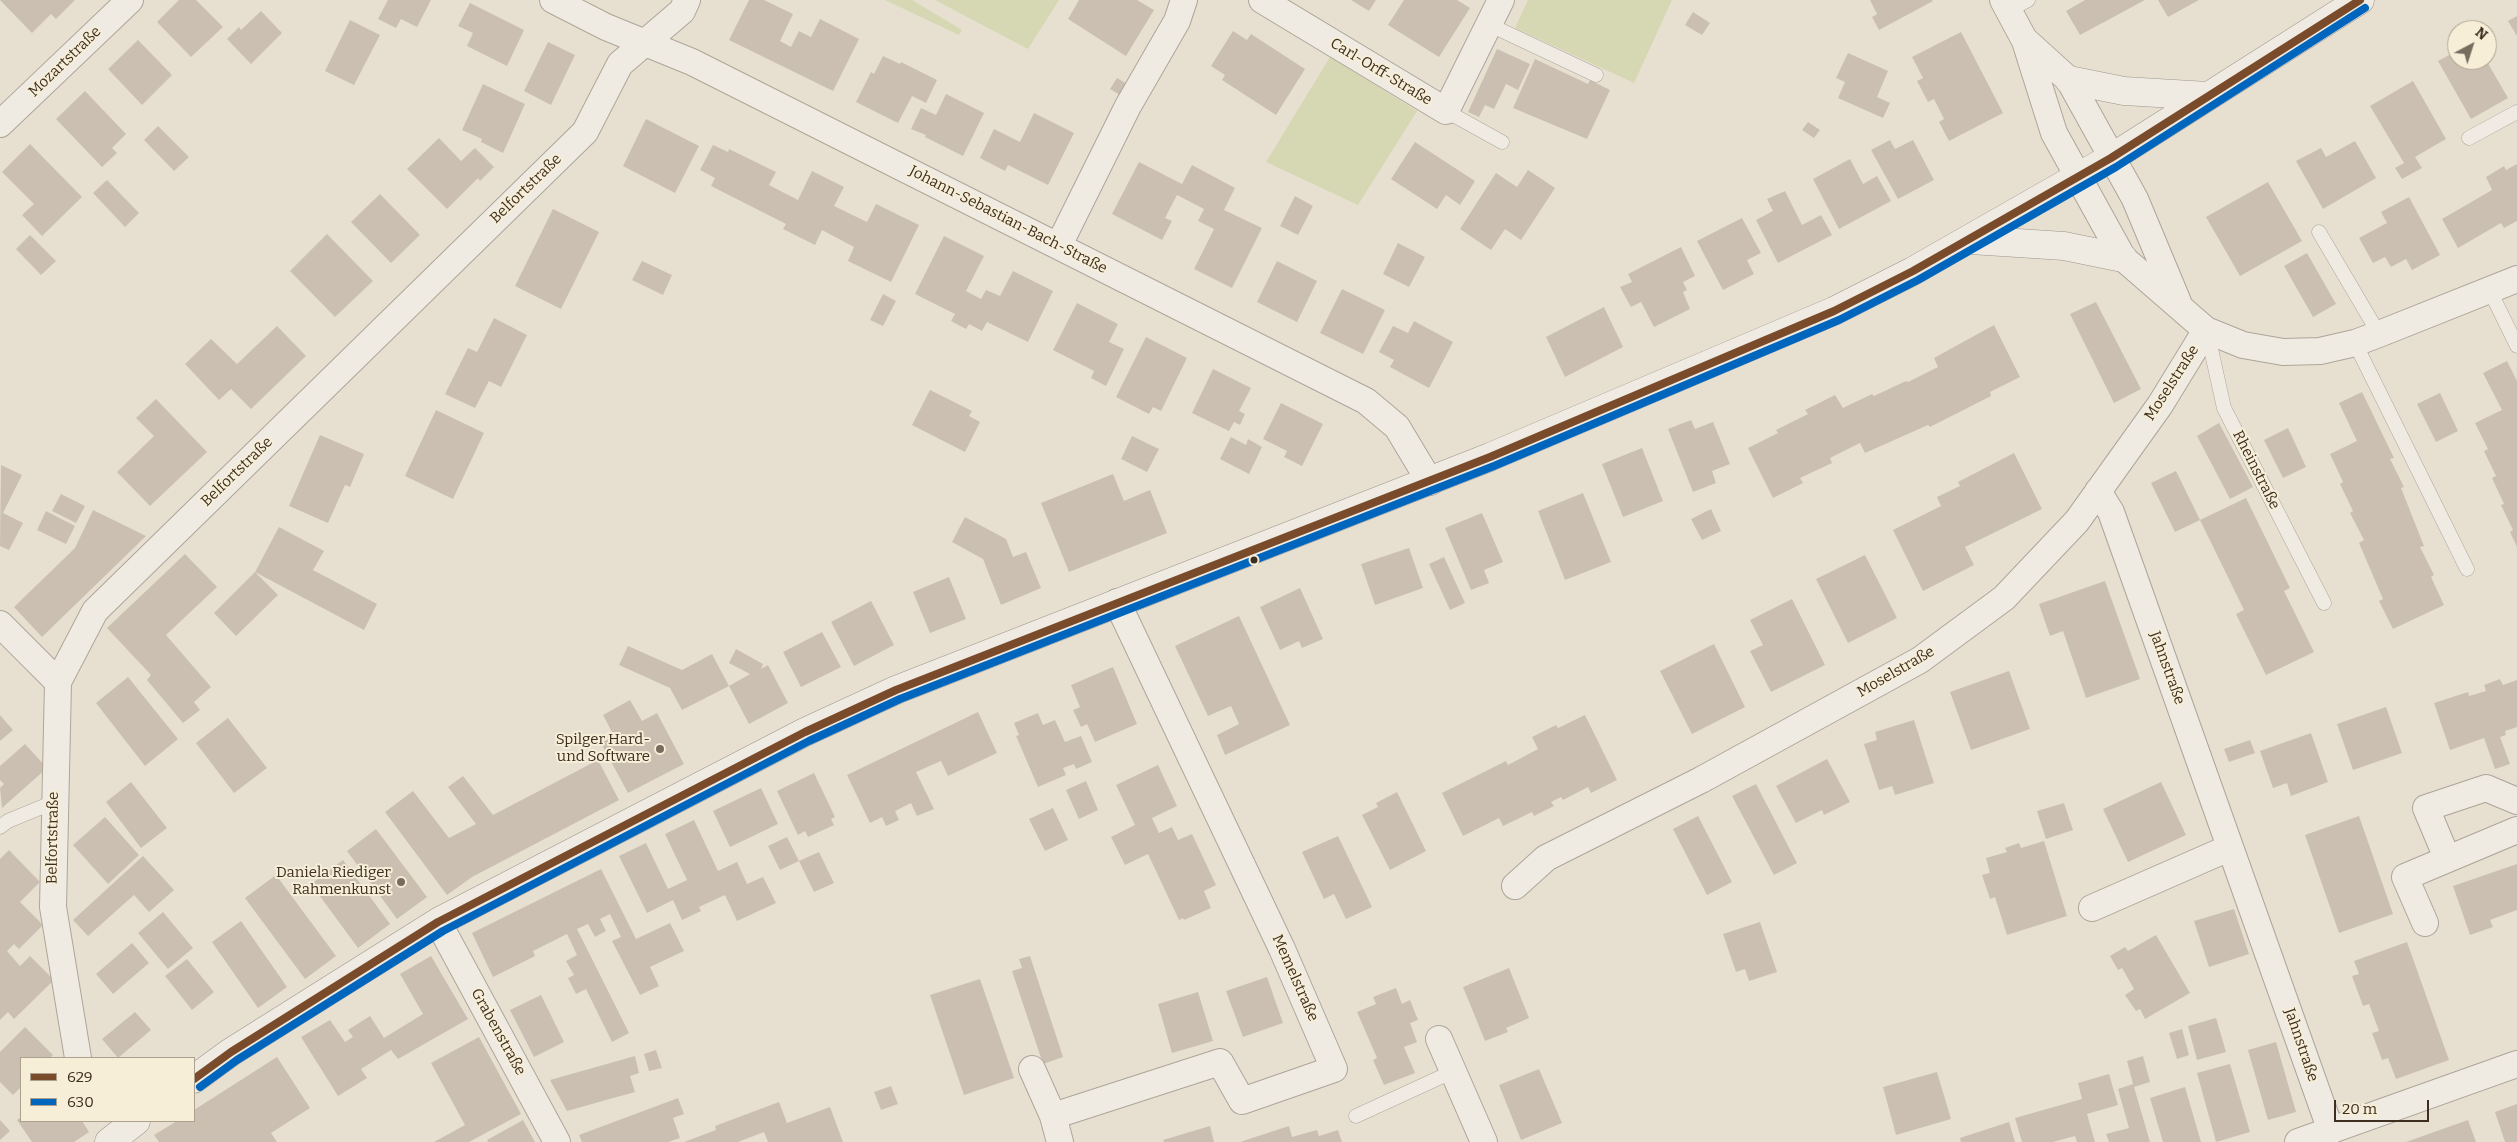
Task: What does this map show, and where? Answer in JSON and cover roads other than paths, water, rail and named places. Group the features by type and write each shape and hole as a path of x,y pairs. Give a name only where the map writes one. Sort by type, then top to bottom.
{"main road":[{"path":"195,1078 231,1052 438,922 805,732 896,690 1117,602 1430,482 1834,311 1971,240 2080,177 2360,0"},
{"path":"2069,80 2124,91 2208,96"},
{"path":"1971,240 2064,246 2123,258"}],"street":[{"name":"Mozartstraße","path":"0,124 130,0"},
{"name":"Johann-Sebastian-Bach-Straße","path":"552,0 606,27 700,66 1366,401 1397,427 1430,482"},
{"name":"Belfortstraße","path":"78,1057 52,907 58,682 96,611 585,132 620,64 682,11 688,0"},
{"path":"1059,246 1128,106 1177,21 1184,0"},
{"name":"Carl-Orff-Straße","path":"1262,0 1446,111 1501,0"},
{"path":"2014,3 2054,133 2123,258 2206,330 2243,345 2283,352 2320,352 2367,339 2517,279"},
{"path":"2025,41 2069,80 2135,199 2181,307"},
{"name":"Moselstraße","path":"1515,886 1546,858 1701,780 1920,660 2004,598 2076,521 2160,404 2206,330"},
{"name":"Jahnstraße","path":"2098,491 2112,512 2229,848 2332,1131"},
{"name":"Memelstraße","path":"1053,1116 1220,1062 1242,1101 1334,1069 1282,949 1117,602"},
{"path":"0,624 58,682"},
{"path":"2447,858 2426,808 2486,788 2517,801"},
{"path":"2425,923 2406,877 2447,858 2517,830"},
{"path":"2092,908 2229,848"},
{"name":"Grabenstraße","path":"438,922 557,1142"},
{"path":"1439,1039 1484,1142"},
{"path":"2298,1142 2517,1064"},
{"path":"1032,1069 1053,1116 1060,1142"}],"lane":[{"path":"1490,25 1596,75"},
{"path":"1446,111 1502,142"},
{"path":"2469,138 2517,112"},
{"path":"2319,232 2467,569"},
{"path":"2490,291 2517,346"},
{"name":"Rheinstraße","path":"2206,330 2224,408 2324,603"},
{"path":"0,828 8,821 54,802"},
{"path":"1356,1116 1454,1071"}],"place":[{"name":"Spilger Hard- und Software","path":"660,749"},
{"name":"Daniela Riediger Rahmenkunst","path":"401,882"}]}
